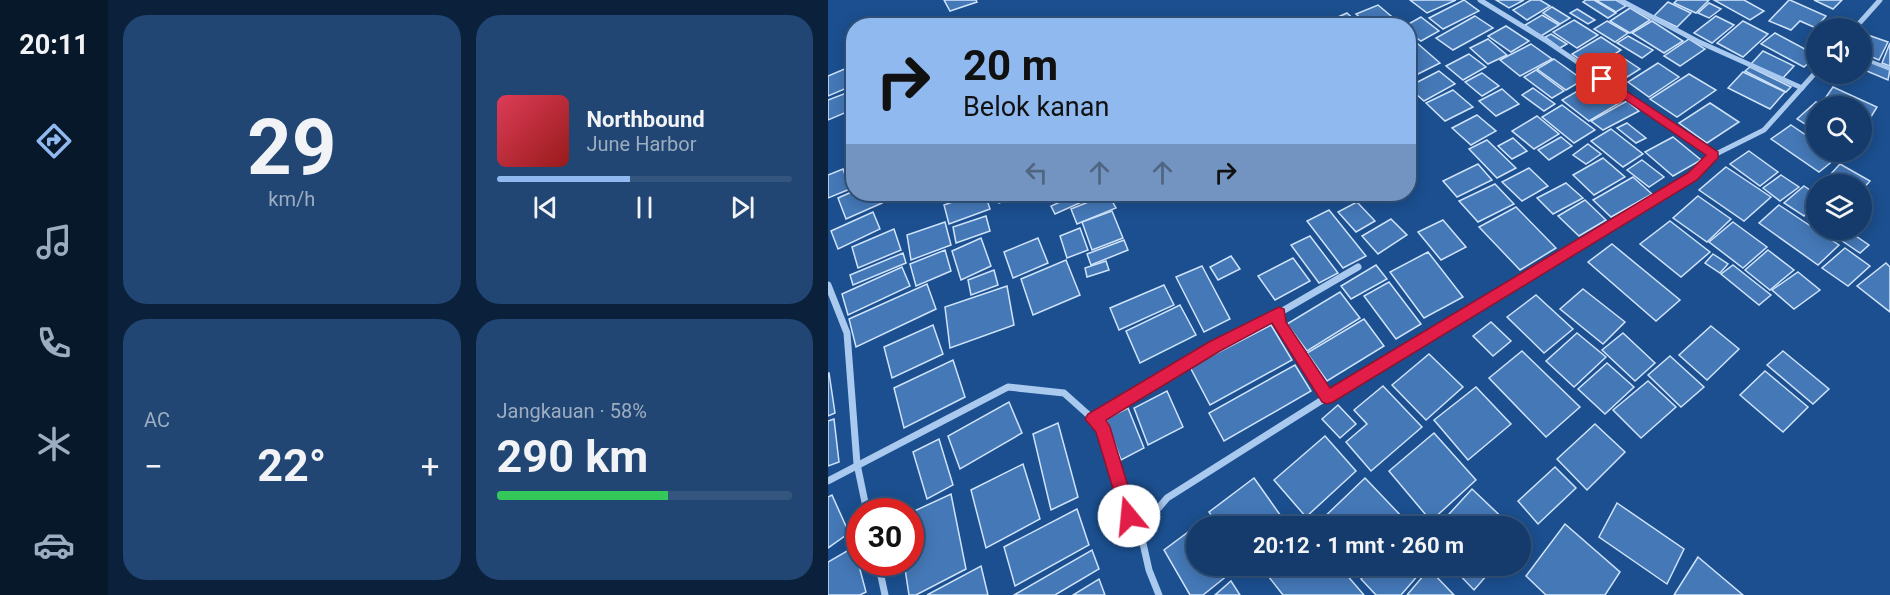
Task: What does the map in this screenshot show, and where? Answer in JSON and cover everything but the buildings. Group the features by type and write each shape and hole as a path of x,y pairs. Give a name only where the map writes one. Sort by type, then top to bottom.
{"street":[{"path":"1480,0 1545,40 1714,155"},
{"path":"1620,0 1697,41 1802,88"},
{"path":"1864,18 1880,0"},
{"path":"1140,530 1167,498 1327,397 1692,176 1714,155 1764,130 1806,83"},
{"path":"1093,419 1215,346 1279,313 1358,267"},
{"path":"828,285 847,333 857,464 864,498"},
{"path":"1279,313 1280,323 1327,397"},
{"path":"828,481 1008,387 1064,393 1102,427 1129,516 1140,530 1149,570 1159,595"},
{"path":"881,576 885,595"}],"lane":[{"path":"1872,62 1890,69"}],"route":[{"path":"1129,516 1102,427 1093,419 1215,346 1279,313 1280,323 1327,397 1692,176 1714,155 1602,79"}]}
